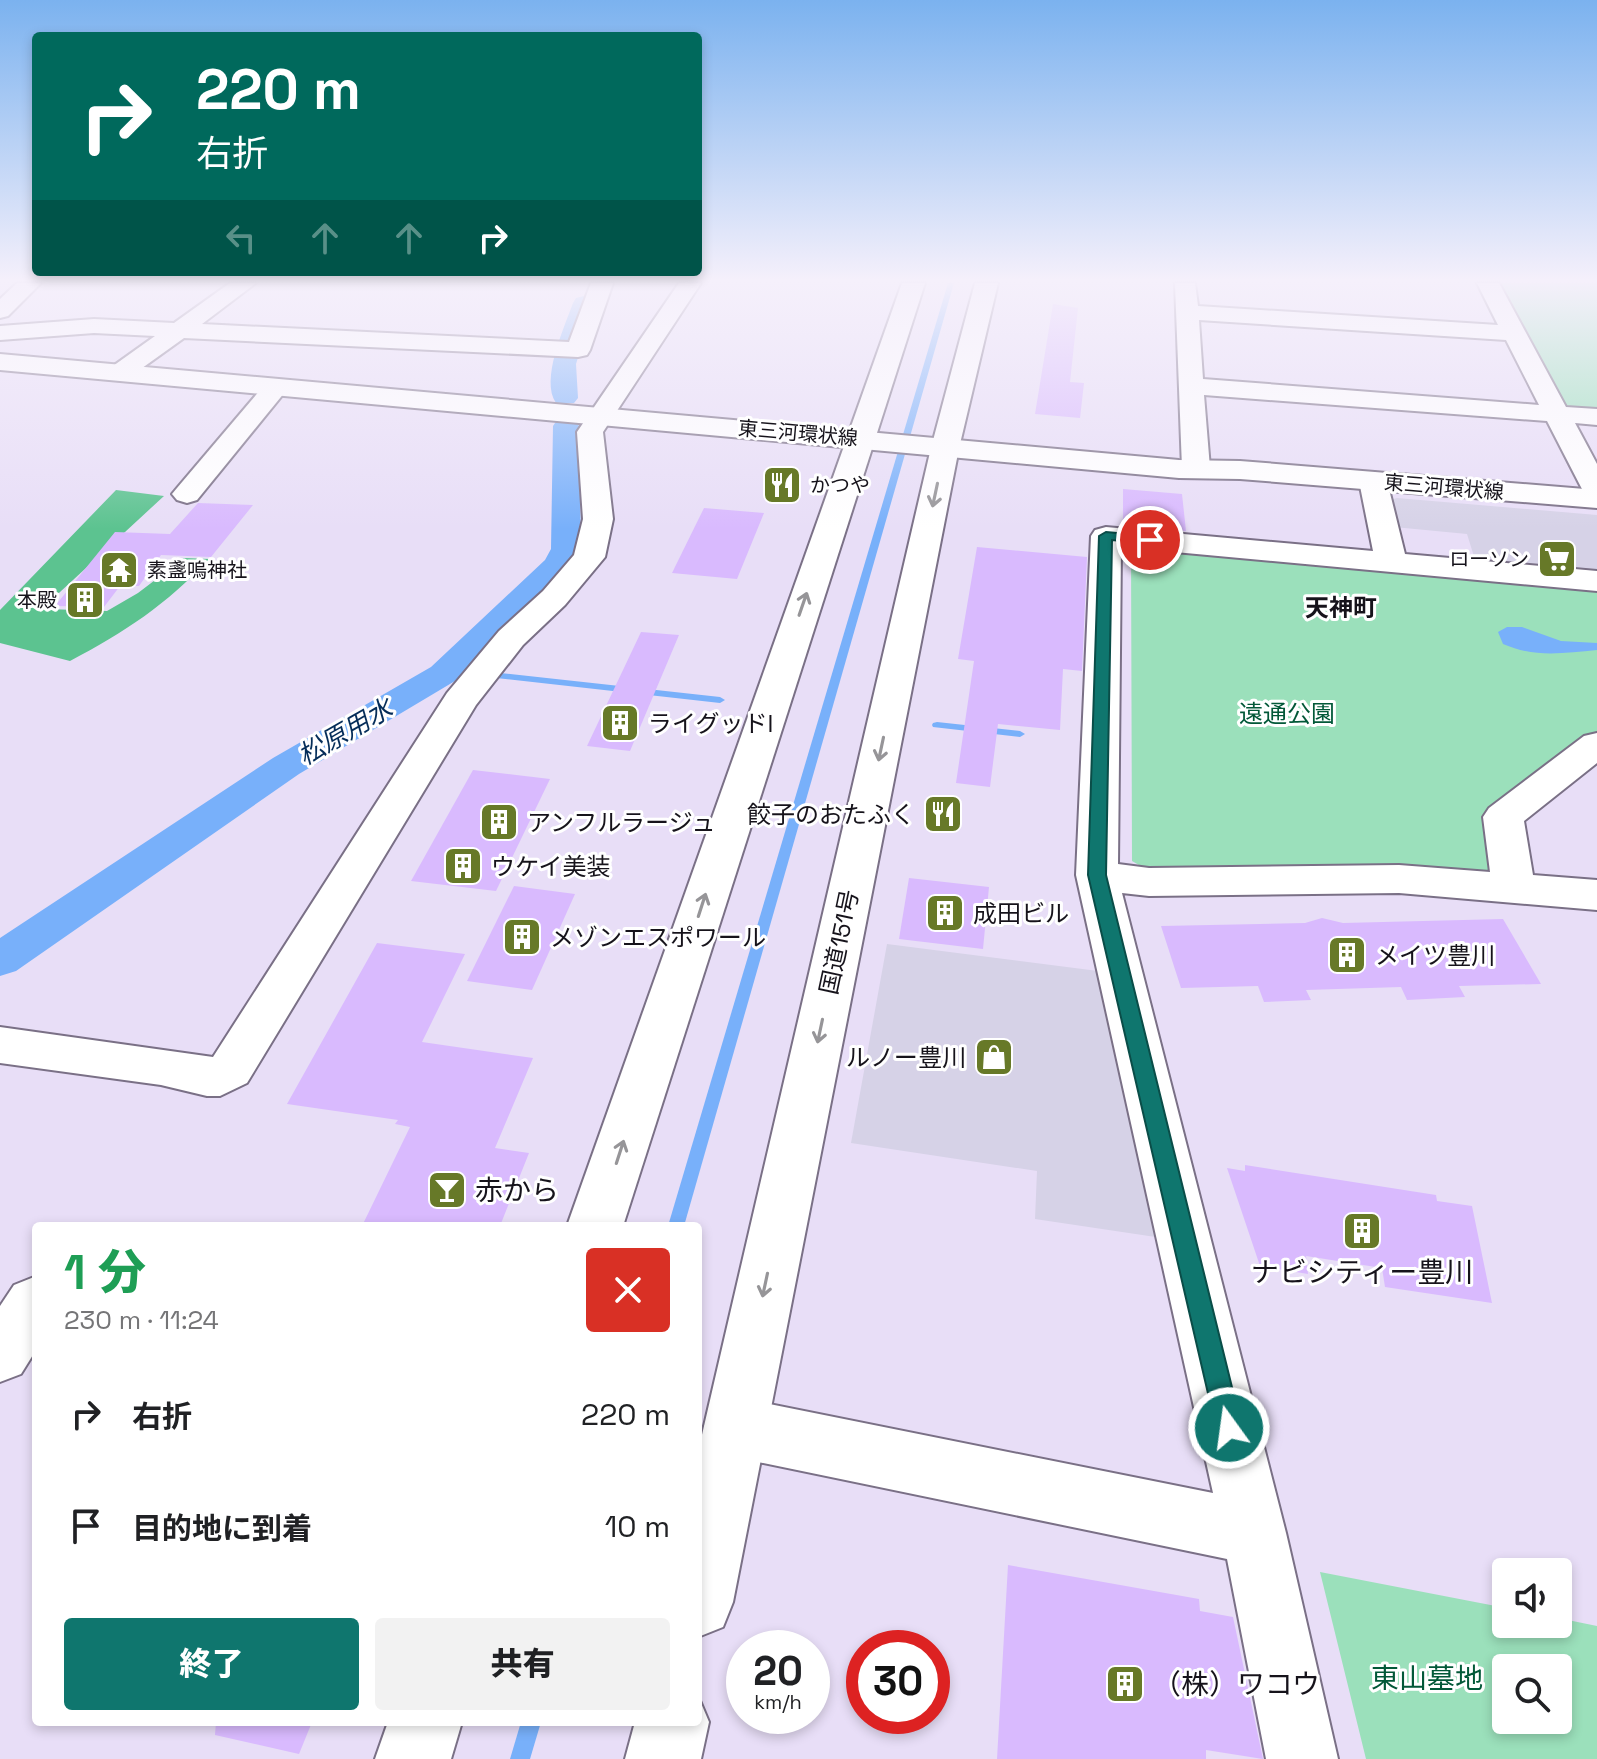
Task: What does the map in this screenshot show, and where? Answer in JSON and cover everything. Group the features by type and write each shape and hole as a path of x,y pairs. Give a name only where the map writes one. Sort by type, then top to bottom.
{"main road":[{"name":"東三河環状線","path":"42,365 918,445 1597,499"},
{"path":"596,1222 886,365"},
{"name":"国道151号","path":"702,1583 734,1427 918,445 952,365"},
{"path":"413,1759 424,1726"},
{"path":"663,1759 671,1726"}],"street":[{"path":"122,371 130,365"},
{"path":"0,1045 161,1066 207,1077 220,1077 230,1070 460,701 511,638 554,598 589,557 598,519 590,432 633,365"},
{"path":"1191,365 1196,468"},
{"path":"1530,365 1597,491"},
{"path":"1192,386 1597,417"},
{"path":"187,494 276,387"},
{"path":"1373,481 1391,562"},
{"path":"1302,1759 1254,1533 1097,875 1106,536 1597,581"},
{"path":"1516,889 1509,866 1503,817 1597,744"},
{"path":"1097,875 1149,882 1399,879 1597,895"},
{"path":"0,1355 23,1301"},
{"path":"734,1427 1254,1533"}],"shaded area":[{"path":"1397,498 1597,515 1597,575 1476,563 1467,534 1394,527 1387,501"},
{"name":"ルノー豊川","path":"887,944 1098,971 1169,1239 1035,1219 1037,1171 851,1143"}],"green space":[{"path":"1540,365 1597,365 1597,413 1563,407"},
{"path":"116,490 164,496 47,604 46,609 107,611 138,593 184,558 209,559 144,616 70,661 0,643 0,610"},
{"name":"遠通公園","path":"1146,544 1597,586 1597,732 1492,814 1499,869 1489,876 1151,872 1132,861 1131,548"},
{"name":"東山墓地","path":"1320,1572 1492,1605 1492,1638 1572,1638 1572,1621 1597,1626 1597,1759 1366,1759"}],"water":[{"path":"1507,627 1522,627 1561,641 1597,643 1597,650 1526,651 1503,644 1498,632"}],"building":[{"path":"1043,365 1072,365 1070,382 1084,383 1080,418 1035,414"},
{"path":"1123,489 1182,494 1186,531 1123,526"},
{"path":"198,503 253,505 211,557 161,555 139,586 120,586 104,607 55,606 115,532 170,534"},
{"path":"704,508 764,513 737,579 672,573"},
{"path":"977,547 1087,557 1082,671 1063,669 1060,730 998,724 990,787 956,783 974,661 958,659"},
{"path":"641,632 679,635 630,751 587,746"},
{"path":"473,770 550,779 496,891 411,881"},
{"name":"成田ビル","path":"909,878 989,887 983,949 899,939"},
{"name":"メゾンエスポワール","path":"514,886 575,894 532,990 467,981"},
{"name":"メイツ豊川","path":"1322,918 1343,923 1503,919 1541,984 1459,986 1465,997 1407,1000 1401,987 1306,990 1311,1000 1264,1002 1258,986 1181,988 1161,926 1305,923"},
{"path":"377,943 465,954 422,1042 533,1058 495,1148 529,1153 502,1222 364,1222 410,1127 395,1124 398,1120 287,1104"},
{"name":"ナビシティー豊川","path":"1245,1165 1436,1195 1437,1201 1472,1206 1492,1303 1385,1287 1382,1268 1306,1256 1308,1274 1260,1266 1227,1168 1245,1171"},
{"name":"（株）ワコウ","path":"1008,1565 1199,1599 1200,1611 1233,1617 1263,1759 1206,1750 1206,1759 997,1759"},
{"path":"216,1726 310,1726 299,1754 215,1735"}],"waterway":[{"name":"松原用水","path":"564,365 565,398"},
{"path":"677,1222 927,365"},
{"name":"松原用水","path":"0,960 286,766 443,674 558,565 566,549 566,426"},
{"path":"443,674 465,672"},
{"path":"500,676 720,700"},
{"path":"937,725 1020,734"},
{"path":"520,1759 530,1726"}],"place":[{"name":"かつや","path":"782,485"},
{"name":"ローソン","path":"1557,559"},
{"name":"素盞嗚神社","path":"119,570"},
{"name":"本殿","path":"85,600"},
{"name":"ライグッドI","path":"620,723"},
{"name":"餃子のおたふく","path":"943,814"},
{"name":"アンフルラージュ","path":"499,822"},
{"name":"ウケイ美装","path":"463,866"},
{"name":"成田ビル","path":"945,913"},
{"name":"メゾンエスポワール","path":"522,937"},
{"name":"メイツ豊川","path":"1347,955"},
{"name":"ルノー豊川","path":"994,1057"},
{"name":"赤から","path":"447,1190"},
{"name":"ナビシティー豊川","path":"1362,1231"},
{"name":"（株）ワコウ","path":"1125,1684"}],"district":[{"name":"天神町","path":"1341,607"}],"route":[{"path":"1150,540 1106,536 1097,875 1229,1428"}]}
